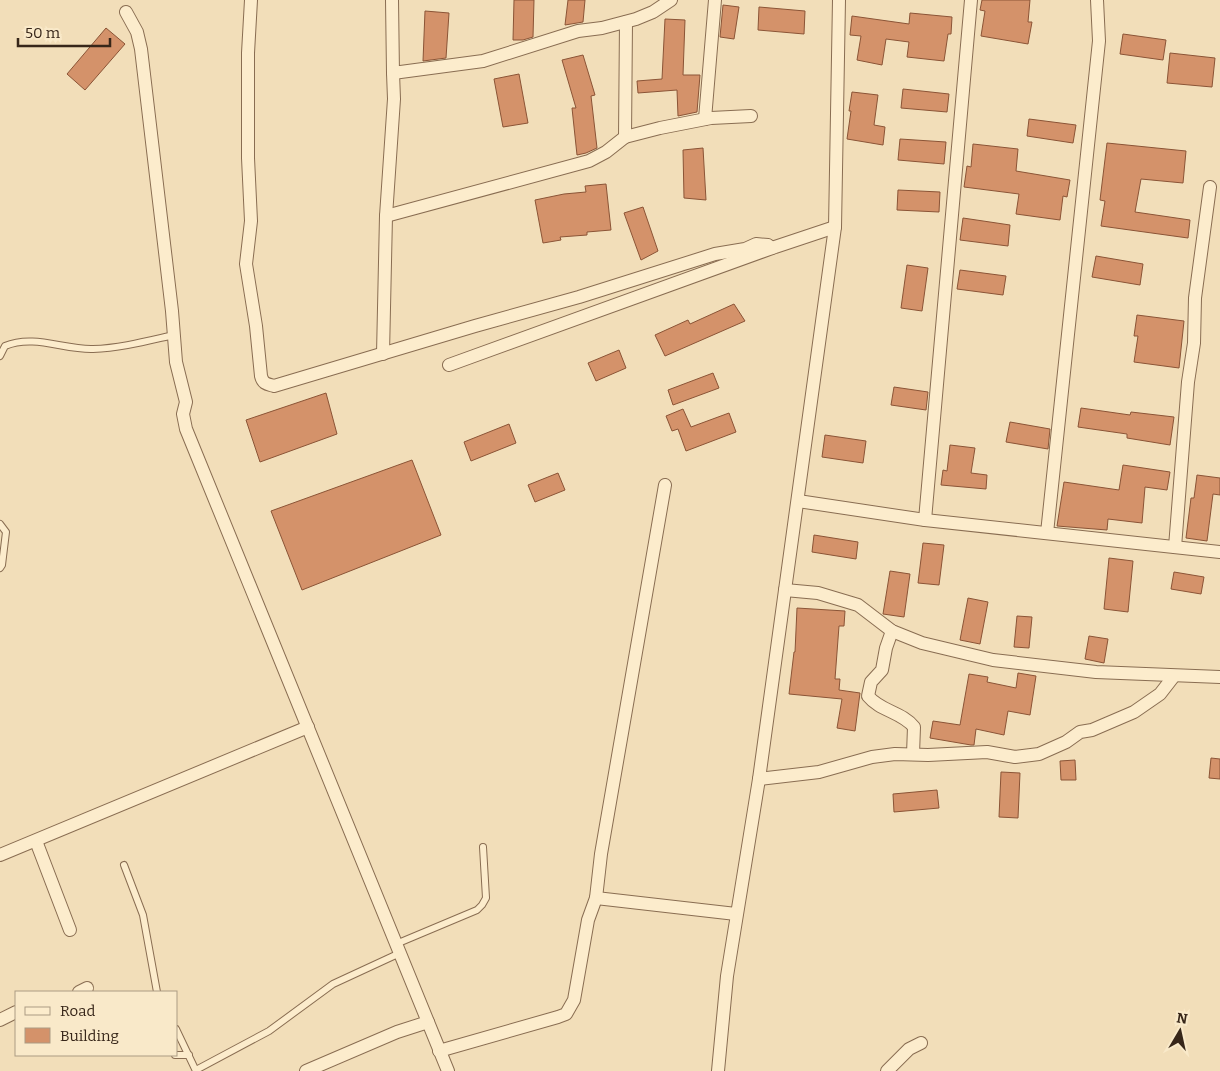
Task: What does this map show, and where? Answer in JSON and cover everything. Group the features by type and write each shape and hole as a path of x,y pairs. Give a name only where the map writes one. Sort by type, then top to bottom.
{"street":[{"path":"251,0 248,53 248,158 251,221 246,264 262,381 267,384 274,386 579,297 715,254 756,244 768,245 772,248"},
{"path":"383,354 386,216 393,113 392,0"},
{"path":"393,73 483,61 578,31 626,22 653,12 671,0"},
{"path":"705,119 714,0"},
{"path":"718,1071 727,976 759,779 835,227 839,0"},
{"path":"925,520 971,0"},
{"path":"1048,533 1099,41 1097,0"},
{"path":"126,12 137,32 141,50 176,362 186,402 183,414 186,429 448,1071"},
{"path":"625,138 626,22"},
{"path":"386,216 589,161 606,152 625,138 660,128 705,119 750,116"},
{"path":"1176,547 1188,382 1194,343 1195,298 1210,186"},
{"path":"449,365 835,227"},
{"path":"439,1051 566,1014 574,1000 588,920 596,898 602,846 665,485"},
{"path":"798,501 925,520 1220,552"},
{"path":"785,590 818,593 858,605 892,631 922,644 993,660 1096,672 1220,677"},
{"path":"892,631 886,648 882,670 871,682 868,696 872,701 907,719 914,727 913,754"},
{"path":"759,779 819,772 872,757 987,752 1015,757 1039,754 1066,742 1080,732 1092,730 1134,712 1160,694 1174,676"},
{"path":"0,855 308,727"},
{"path":"36,841 70,930"},
{"path":"596,898 736,914"},
{"path":"0,1020 15,1012"},
{"path":"306,1071 397,1032 428,1022"},
{"path":"887,1071 910,1049 921,1043"}],"lane":[{"path":"0,356 5,346 24,341 37,341 78,349 95,349 118,347 174,336"},
{"path":"0,524 6,532 0,568"},
{"path":"178,1033 196,1070 268,1031 333,984 477,910 486,898 483,847"},
{"path":"124,865 143,915 156,991"},
{"path":"178,1055 189,1055"}],"building":[{"path":"514,0 534,0 533,37 513,40"},
{"path":"568,0 585,0 583,22 565,25"},
{"path":"982,0 1030,0 1028,22 1032,22 1028,44 981,36 985,11 980,10"},
{"path":"723,5 739,7 734,39 720,37"},
{"path":"759,7 805,11 804,34 758,30"},
{"path":"425,11 449,13 446,58 423,61"},
{"path":"910,13 952,17 951,34 948,34 944,61 907,57 909,42 886,39 882,65 857,60 861,36 850,35 852,16 909,24"},
{"path":"665,19 685,20 683,75 700,75 697,112 678,116 677,90 638,93 637,81 662,79"},
{"path":"106,28 125,44 85,90 67,74"},
{"path":"1123,34 1166,40 1163,60 1120,54"},
{"path":"1170,53 1215,58 1212,87 1167,83"},
{"path":"583,55 595,95 591,96 597,148 577,155 572,108 576,108 562,60"},
{"path":"519,74 528,123 503,127 494,79"},
{"path":"903,89 949,94 947,112 901,108"},
{"path":"852,92 878,95 874,125 885,127 883,145 847,139"},
{"path":"1029,119 1076,125 1073,143 1027,136"},
{"path":"900,139 946,142 944,164 898,160"},
{"path":"1107,143 1186,151 1183,183 1141,179 1135,212 1190,220 1188,238 1101,226 1105,201 1100,200"},
{"path":"973,144 1018,149 1016,171 1070,180 1067,197 1063,196 1060,220 1016,214 1019,194 964,187 967,166 971,167"},
{"path":"703,148 706,200 684,198 683,150"},
{"path":"606,184 611,230 587,232 587,235 560,237 561,240 543,243 535,200 586,192 585,186"},
{"path":"898,190 940,192 939,212 897,210"},
{"path":"643,207 658,251 641,260 624,213"},
{"path":"963,218 1010,225 1008,246 960,240"},
{"path":"1096,256 1143,264 1140,285 1092,277"},
{"path":"907,265 928,268 922,311 901,308"},
{"path":"960,270 1006,276 1003,295 957,289"},
{"path":"734,304 745,321 665,356 655,335 688,320 690,324"},
{"path":"1137,315 1184,321 1179,368 1134,362 1138,336 1134,336"},
{"path":"619,350 626,368 596,381 588,363"},
{"path":"713,373 719,388 673,405 668,390"},
{"path":"894,387 928,392 926,410 891,405"},
{"path":"326,393 337,434 260,462 246,420"},
{"path":"1081,408 1130,415 1131,412 1174,417 1170,445 1127,438 1127,434 1078,427"},
{"path":"683,409 691,427 729,413 736,432 686,451 678,429 672,431 666,416"},
{"path":"1010,422 1050,429 1048,449 1006,442"},
{"path":"509,424 516,443 471,461 464,442"},
{"path":"825,435 866,441 863,463 822,457"},
{"path":"950,445 975,448 971,473 987,475 986,489 941,485 943,470 947,471"},
{"path":"412,460 441,535 302,590 271,511"},
{"path":"1123,465 1170,472 1167,490 1145,487 1142,523 1108,519 1107,530 1057,526 1064,482 1119,490"},
{"path":"558,473 565,490 535,502 528,485"},
{"path":"1197,475 1220,478 1220,495 1213,494 1207,541 1186,538 1191,498 1194,498"},
{"path":"814,535 858,542 856,559 812,552"},
{"path":"923,543 944,545 939,585 918,583"},
{"path":"1109,558 1133,561 1128,612 1104,609"},
{"path":"890,571 910,574 904,617 883,614"},
{"path":"1174,572 1204,577 1201,594 1171,589"},
{"path":"968,598 988,602 980,644 960,640"},
{"path":"797,608 845,611 844,626 839,626 835,679 840,679 839,690 860,693 855,731 837,728 842,699 789,694 795,652"},
{"path":"1017,616 1032,617 1029,648 1014,647"},
{"path":"1089,636 1108,639 1104,663 1085,659"},
{"path":"1018,673 1036,676 1030,715 1008,711 1004,735 976,729 974,745 930,738 933,721 960,725 969,674 988,677 987,682 1016,688"},
{"path":"1211,758 1220,759 1220,779 1209,778"},
{"path":"1075,760 1076,780 1061,780 1060,761"},
{"path":"1001,772 1020,773 1018,818 999,817"},
{"path":"937,790 939,808 894,812 893,794"}]}
